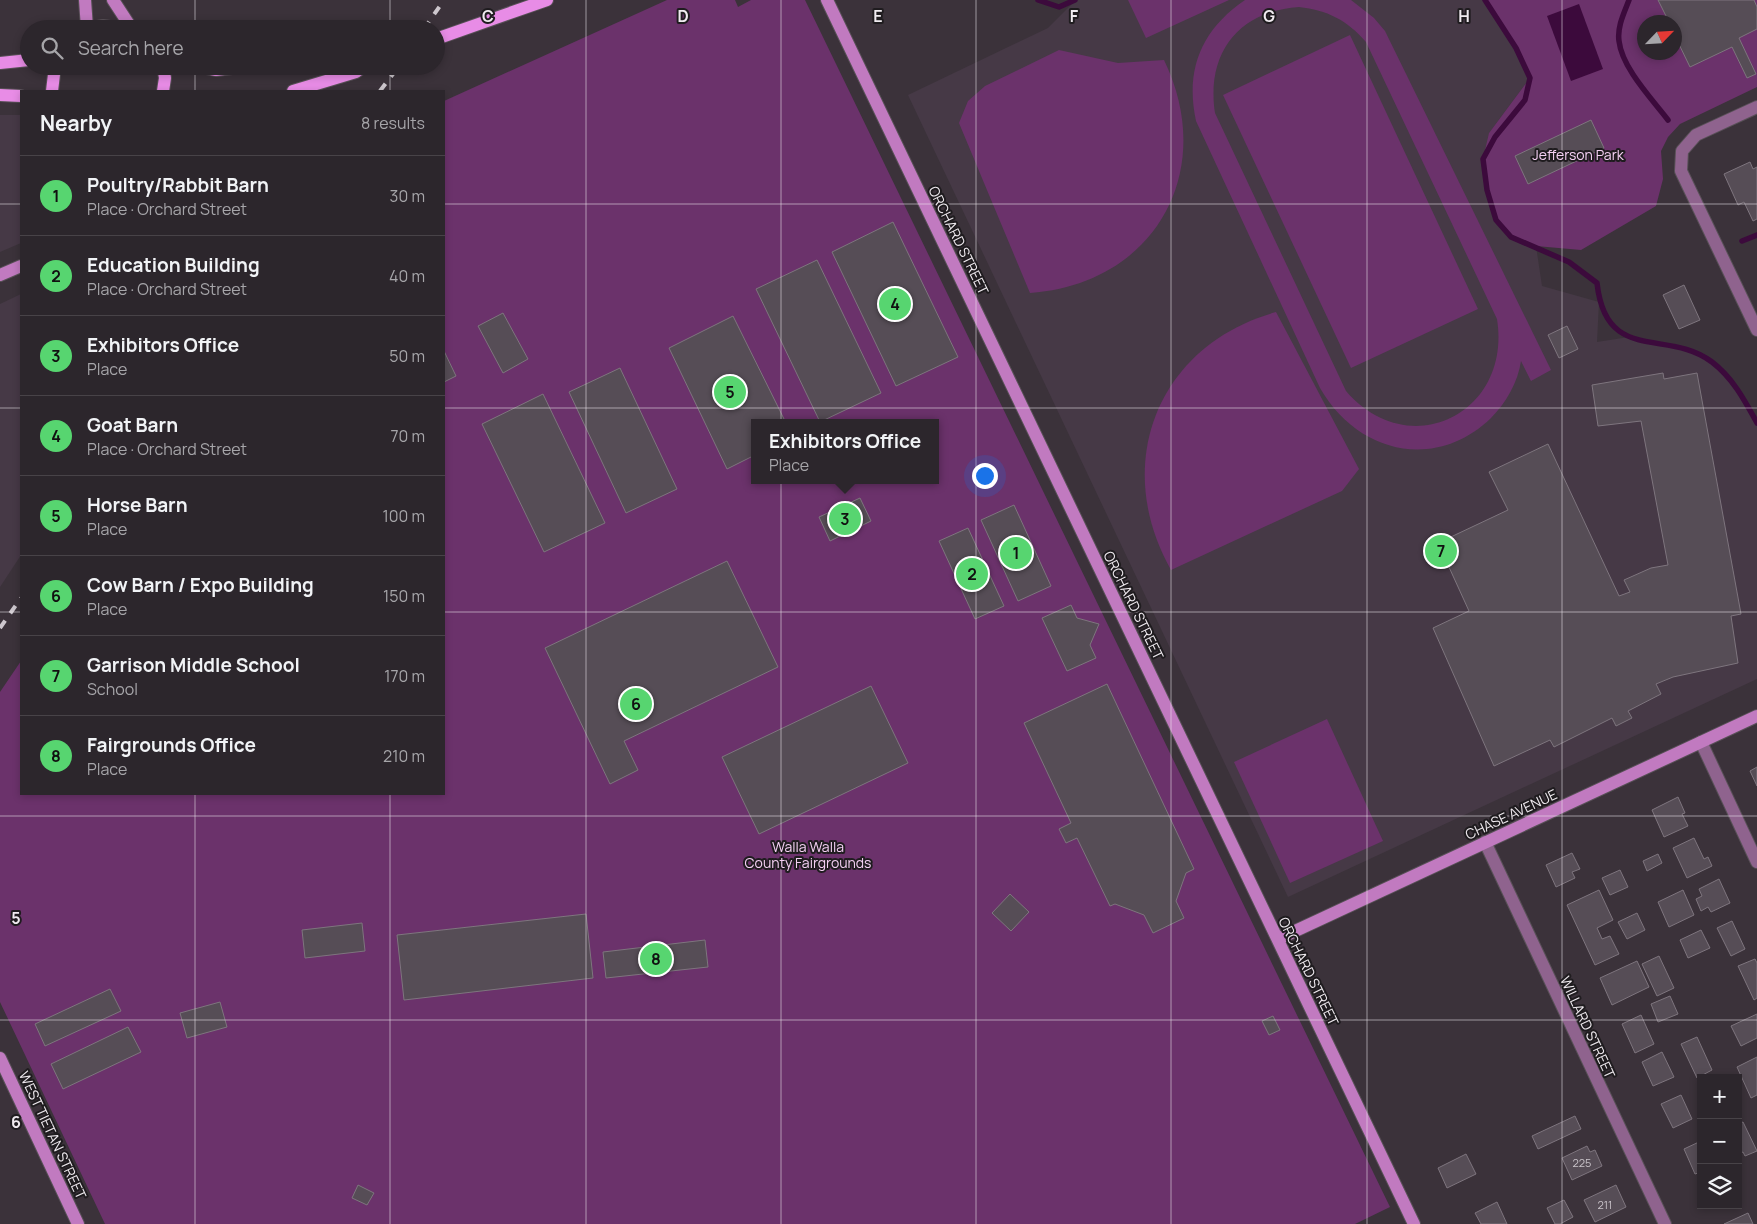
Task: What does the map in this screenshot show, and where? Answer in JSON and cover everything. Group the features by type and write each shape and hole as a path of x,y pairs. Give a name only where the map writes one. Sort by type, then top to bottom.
{"main road":[{"path":"445,36 547,0"},
{"path":"0,64 20,61"},
{"path":"52,90 54,75"},
{"path":"163,90 164,75"},
{"path":"296,90 346,75"},
{"path":"0,95 20,96"}],"street":[{"path":"85,0 86,20"},
{"path":"113,0 126,20"},
{"name":"ORCHARD STREET","path":"827,0 1414,1224"},
{"path":"1757,107 1696,135 1682,150 1680,171 1757,330"},
{"path":"0,276 20,266"},
{"name":"CHASE AVENUE","path":"1278,939 1757,716"},
{"path":"1701,742 1757,862"},
{"name":"WILLARD STREET","path":"1484,842 1665,1224"},
{"name":"WEST TIETAN STREET","path":"0,1058 78,1224"}],"shaded area":[{"path":"1076,0 1485,0 1516,48 1530,78 1489,133 1511,237 1536,246 1542,286 1599,302 1597,342 1629,337 1652,344 1681,347 1711,361 1728,377 1743,397 1757,423 1757,679 1288,897 908,95 1048,28"},
{"path":"1579,4 1603,69 1571,81 1547,16"},
{"path":"0,115 20,115 20,243 0,252"},
{"path":"20,294 20,557 0,587 0,304"}],"green space":[{"name":"Walla Walla County Fairgrounds","path":"667,0 735,0 738,7 751,0 805,0 1390,1207 1355,1224 105,1224 0,1002 0,692 20,662 20,795 445,795 445,101"},
{"path":"1128,0 1229,0 1146,38"},
{"path":"1245,0 1351,0 1374,18 1385,31 1551,370 1531,381 1521,361 1514,384 1502,406 1491,418 1469,435 1446,445 1422,449 1398,448 1376,440 1354,428 1336,410 1320,388 1196,121 1193,102 1195,68 1207,38 1217,24","holes":["1299,7 1309,8 1336,17 1359,34 1366,42 1497,319 1497,352 1489,381 1472,403 1451,418 1425,425 1398,424 1371,413 1346,391 1215,113 1214,92 1216,72 1222,55 1231,39 1243,27 1259,17 1278,10"]},
{"name":"Jefferson Park","path":"1485,0 1757,0 1757,87 1680,124 1668,137 1661,151 1663,179 1656,206 1581,250 1536,246 1511,237 1496,220 1487,190 1483,159 1489,133 1530,78 1516,48"},
{"path":"1350,35 1478,309 1351,368 1223,95"},
{"path":"1059,50 1118,63 1164,60 1179,102 1183,142 1178,180 1164,215 1142,245 1111,268 1074,285 1030,293 959,123 968,101 985,86"},
{"path":"1276,312 1359,469 1342,491 1171,570 1153,530 1145,490 1146,450 1156,414 1175,380 1201,351 1235,328"},
{"path":"1327,719 1383,841 1290,883 1234,762"}],"building":[{"path":"1658,0 1754,0 1757,7 1757,29 1739,38 1756,74 1747,78 1732,47 1690,67 1682,50 1682,15 1666,15"},
{"path":"1591,120 1604,148 1528,184 1515,156"},
{"path":"1750,162 1753,169 1757,167 1757,219 1753,221 1744,202 1738,205 1724,174"},
{"path":"893,222 958,357 896,386 832,252"},
{"path":"817,260 881,393 826,419 819,419 756,289"},
{"path":"1684,285 1700,320 1679,329 1663,295"},
{"path":"503,313 528,359 503,373 478,326"},
{"path":"733,316 784,419 751,419 751,457 727,469 669,348"},
{"path":"1567,326 1578,349 1559,358 1548,335"},
{"path":"445,353 456,376 445,382"},
{"path":"620,368 677,489 626,513 569,392"},
{"path":"1663,373 1664,379 1697,373 1741,614 1731,616 1738,663 1673,677 1656,684 1661,694 1628,711 1632,718 1616,726 1612,718 1554,747 1550,740 1494,766 1433,628 1469,611 1438,543 1508,510 1489,472 1548,444 1619,596 1630,592 1624,580 1651,568 1668,565 1641,421 1598,426 1592,385"},
{"path":"543,394 605,523 544,552 482,424"},
{"path":"860,498 871,521 830,541 819,517"},
{"path":"1014,505 1051,586 1018,601 981,520"},
{"path":"968,528 1004,606 975,619 939,541"},
{"path":"727,561 778,667 624,741 638,770 610,784 545,648"},
{"path":"1071,605 1077,618 1099,624 1090,645 1096,658 1067,671 1042,618"},
{"path":"1107,684 1194,869 1186,873 1176,901 1184,918 1153,933 1144,915 1115,904 1110,906 1077,838 1066,843 1059,829 1071,823 1024,723"},
{"path":"871,686 908,763 759,834 722,757"},
{"path":"1757,767 1757,786 1750,771"},
{"path":"1678,797 1685,813 1682,814 1688,826 1664,837 1652,810"},
{"path":"1694,838 1704,859 1708,857 1712,866 1687,878 1673,848"},
{"path":"1572,853 1580,869 1572,872 1575,878 1556,887 1546,865"},
{"path":"1658,854 1662,863 1647,871 1643,861"},
{"path":"1620,870 1628,887 1610,895 1602,878"},
{"path":"1719,879 1730,903 1711,912 1708,907 1701,911 1696,899 1702,896 1699,889"},
{"path":"1599,890 1613,920 1597,928 1602,939 1610,936 1619,954 1595,965 1567,905"},
{"path":"1683,890 1694,915 1669,927 1658,902"},
{"path":"1010,894 1029,912 1011,931 992,913"},
{"path":"1637,913 1645,930 1627,939 1618,922"},
{"path":"586,914 593,978 404,1000 397,935"},
{"path":"1732,921 1745,949 1731,956 1717,928"},
{"path":"362,923 365,951 305,958 302,930"},
{"path":"1701,930 1710,948 1688,958 1680,940"},
{"path":"705,940 708,967 606,978 603,952"},
{"path":"1659,956 1674,988 1657,996 1642,964"},
{"path":"1755,959 1757,963 1757,998 1754,1000 1738,966"},
{"path":"1637,961 1649,987 1612,1005 1600,978"},
{"path":"110,989 121,1011 45,1046 35,1024"},
{"path":"1670,996 1678,1014 1658,1022 1651,1004"},
{"path":"220,1002 227,1027 187,1038 180,1013"},
{"path":"1757,1014 1757,1038 1741,1046 1731,1026"},
{"path":"1641,1015 1654,1044 1635,1053 1622,1024"},
{"path":"1273,1016 1280,1030 1269,1035 1262,1021"},
{"path":"128,1027 141,1052 63,1089 51,1064"},
{"path":"1697,1037 1712,1070 1704,1074 1697,1074 1697,1078 1681,1044"},
{"path":"1662,1052 1674,1077 1653,1086 1642,1062"},
{"path":"1757,1057 1757,1095 1751,1098 1742,1074 1737,1067"},
{"path":"1681,1095 1692,1119 1673,1128 1661,1104"},
{"path":"1575,1116 1581,1129 1538,1149 1532,1136"},
{"path":"1742,1122 1757,1151 1745,1156 1742,1152"},
{"path":"1697,1143 1697,1173 1695,1174 1684,1149"},
{"path":"1587,1146 1590,1152 1595,1150 1602,1166 1572,1180 1562,1158"},
{"path":"1466,1154 1476,1174 1447,1188 1438,1168"},
{"path":"358,1185 374,1193 367,1205 352,1198"},
{"path":"1616,1185 1626,1207 1595,1222 1584,1200"},
{"path":"1564,1200 1573,1217 1560,1224 1555,1224 1547,1208"},
{"path":"1497,1202 1507,1224 1481,1224 1475,1213"},
{"path":"1748,1213 1753,1224 1724,1224"}],"waterway":[{"path":"1038,0 1059,7 1075,0"},
{"path":"1485,0 1516,48 1530,78 1525,100 1495,137 1483,159 1487,190 1496,220 1511,237 1569,262 1597,283 1603,309 1613,325 1626,335 1695,352 1712,362 1732,383 1757,423"},
{"path":"1629,0 1619,31 1621,51 1639,83 1668,120"},
{"path":"1742,241 1757,235"}],"railway":[{"path":"430,20 444,0"},
{"path":"381,90 392,75"},
{"path":"0,628 20,599"}],"place":[{"name":"Goat Barn","path":"895,304"},
{"name":"Horse Barn","path":"730,392"},
{"name":"Exhibitors Office","path":"845,519"},
{"name":"Garrison Middle School","path":"1441,551"},
{"name":"Poultry/Rabbit Barn","path":"1016,553"},
{"name":"Education Building","path":"972,574"},
{"name":"Cow Barn / Expo Building","path":"636,704"},
{"name":"Fairgrounds Office","path":"656,959"}]}
